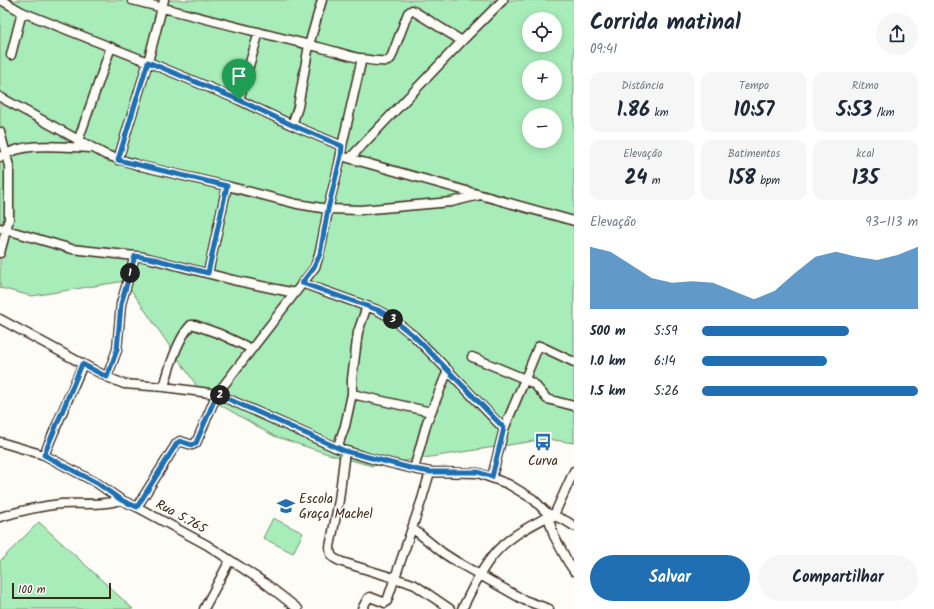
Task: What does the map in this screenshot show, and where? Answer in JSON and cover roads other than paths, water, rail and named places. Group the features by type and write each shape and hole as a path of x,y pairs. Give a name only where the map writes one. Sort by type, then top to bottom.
{"street":[{"path":"2,0 22,12 239,100 292,125 342,146"},
{"path":"132,0 362,58 388,61 391,58 408,13 412,10 462,41"},
{"path":"118,160 148,62 163,9 164,0"},
{"path":"292,125 298,107 309,45 322,0"},
{"path":"350,158 503,0"},
{"path":"11,55 22,12"},
{"path":"239,100 259,32"},
{"path":"78,140 111,47"},
{"path":"137,507 177,443 180,441 192,445 196,443 217,394 314,267 320,254 328,209 362,58"},
{"path":"0,97 92,148 118,160 297,204 328,209 360,210 451,202 480,194"},
{"path":"0,132 3,155 8,166 9,187 9,219 3,229 0,253"},
{"path":"3,155 21,148 40,146 92,148"},
{"path":"341,156 574,221"},
{"path":"208,273 227,186"},
{"path":"3,229 72,249 154,259 233,280 295,293"},
{"path":"107,377 117,350 121,304 135,256"},
{"path":"302,283 378,310 390,317 414,336 504,428"},
{"path":"367,306 358,332 352,379 352,394 341,449 339,500 330,554 332,558 342,562 395,577 415,585 450,609"},
{"path":"0,320 107,377 124,384 164,387 217,394 341,449 430,472 478,472 492,477 508,484 532,499 550,515 574,526"},
{"path":"164,387 174,356 187,329 191,325 220,334 252,349"},
{"path":"492,477 504,428 540,346 574,362"},
{"path":"472,357 525,379 535,385 543,396 547,398 574,406"},
{"path":"44,455 82,364"},
{"path":"414,469 422,437 448,370"},
{"path":"352,394 431,412"},
{"name":"Rua 5.765","path":"0,442 44,455 97,483 121,500 137,507 207,545 264,583 298,609"},
{"path":"462,609 480,574 491,558 503,545 513,536 550,515 574,470"},
{"path":"362,609 370,597 383,602 387,601 430,472"},
{"path":"0,517 39,506 108,503 121,500"},
{"path":"550,515 554,536 574,571"},
{"path":"412,528 443,553 524,600 549,609"},
{"path":"204,609 230,560"}],"place":[{"name":"Curva","path":"543,442"},
{"name":"Escola Graça Machel","path":"286,506"}]}
